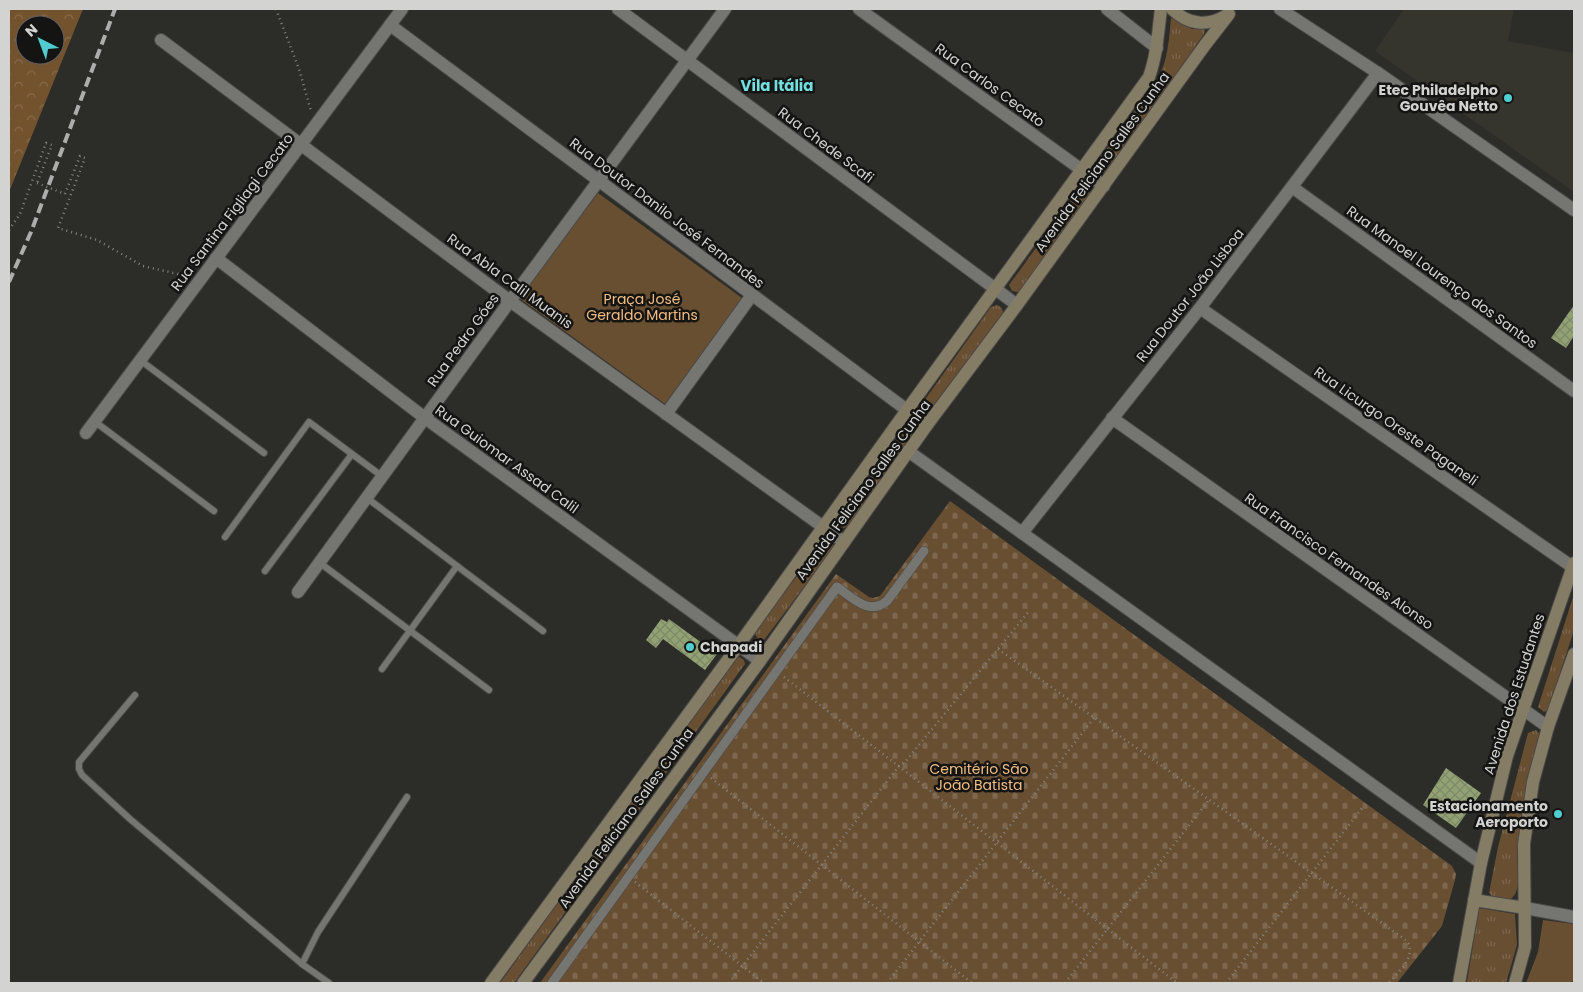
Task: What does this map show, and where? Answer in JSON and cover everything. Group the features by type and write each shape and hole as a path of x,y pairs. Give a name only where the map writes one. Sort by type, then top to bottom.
{"main road":[{"name":"Avenida Feliciano Salles Cunha","path":"491,983 738,646 822,527 1149,77 1157,48 1161,9"},
{"path":"1172,9 1178,16 1191,22 1205,24 1218,21 1232,11"},
{"name":"Avenida Feliciano Salles Cunha","path":"523,983 760,661 908,451 1017,305 1205,45 1232,11"},
{"name":"Avenida dos Estudantes","path":"1459,983 1481,863 1507,756 1574,566"},
{"path":"1515,983 1525,948 1524,844 1533,782 1548,727 1574,654"},
{"path":"1474,900 1525,908"}],"street":[{"name":"Rua Santina Figliagi Cecato","path":"86,433 402,9"},
{"name":"Rua Chede Scafi","path":"618,9 1017,305"},
{"name":"Rua Pedro Góes","path":"298,592 725,9"},
{"name":"Rua Carlos Cecato","path":"859,9 1104,186"},
{"path":"1107,9 1157,48"},
{"path":"1280,9 1378,73 1574,210"},
{"name":"Rua Doutor Danilo José Fernandes","path":"390,25 927,425"},
{"name":"Rua Abla Calil Muanis","path":"161,40 510,301 844,542"},
{"name":"Rua Doutor João Lisboa","path":"1022,533 1200,308 1378,73"},
{"name":"Rua Manoel Lourenço dos Santos","path":"1292,187 1574,391"},
{"name":"Rua Guiomar Assad Calil","path":"216,258 425,418 760,661"},
{"path":"666,414 752,295"},
{"name":"Rua Licurgo Oreste Paganeli","path":"1200,308 1574,566"},
{"name":"Rua Francisco Fernandes Alonso","path":"1112,418 1548,727"},
{"path":"908,451 1481,863"},
{"path":"552,983 837,587 869,607 882,605 888,601 924,551"},
{"path":"1525,908 1574,917"}],"lane":[{"path":"140,360 264,453"},
{"path":"94,421 214,511"},
{"path":"225,538 309,422 383,477"},
{"path":"265,571 352,454"},
{"path":"367,498 543,631"},
{"path":"320,562 489,690"},
{"path":"382,669 457,566"},
{"path":"135,695 79,762 82,775 130,819 302,964 329,983"},
{"path":"302,964 318,932 407,797"}],"path":[{"path":"276,9 299,69 309,109 317,123"},
{"path":"9,230 20,214 46,143 52,145 37,183 65,194 80,156 85,158 58,228 97,240 143,266 200,279"},
{"path":"729,983 898,766 905,762 1030,610"},
{"path":"998,649 1407,941 1411,949 1410,956 1389,983"},
{"path":"776,671 1178,983"},
{"path":"887,983 1094,718"},
{"path":"704,772 972,983"},
{"path":"1065,983 1209,800"},
{"path":"1226,983 1363,807"},
{"path":"628,877 764,983"}],"shaded area":[{"name":"Etec Philadelpho Gouvêa Netto","path":"1404,9 1514,9 1508,41 1574,53 1574,192 1375,51"}],"green space":[{"path":"9,9 83,9 65,54 65,15 15,15 15,65 60,65 9,192"},
{"path":"1171,18 1192,29 1205,29 1204,34 1108,172 1101,173 1097,170 1097,162 1158,79 1166,57"},
{"path":"1079,189 1088,189 1090,193 1022,291 1012,291 1009,285"},
{"name":"Praça José Geraldo Martins","path":"598,193 742,298 665,404 519,298"},
{"path":"997,305 1002,308 1003,313 937,404 931,409 926,407 924,401 991,307"},
{"path":"910,422 916,424 919,429 848,527 843,528 840,524 840,519"},
{"name":"Cemitério São João Batista","path":"950,501 1452,866 1456,874 1455,880 1442,926 1397,983 540,983 836,574 869,597 880,596"},
{"path":"824,540 832,541 834,547 764,640 760,641 754,633"},
{"path":"1574,594 1574,630 1548,710 1544,712 1538,707"},
{"path":"739,657 744,660 745,664 514,983 500,983 735,658"},
{"path":"1536,730 1540,735 1528,780 1520,825 1517,856 1517,891 1510,900 1495,899 1489,893 1498,847 1528,733"},
{"path":"1479,908 1515,914 1517,945 1506,983 1467,982"},
{"path":"1543,920 1574,924 1574,979 1571,983 1526,983 1538,952"}],"building":[{"path":"1574,305 1574,336 1566,348 1551,338"},
{"name":"Chapadi","path":"661,619 667,622 669,619 717,654 705,670 663,639 656,648 646,640"},
{"path":"1446,768 1481,793 1456,828 1423,805"}],"railway":[{"path":"9,282 31,232 115,9"}],"place":[{"name":"Etec Philadelpho Gouvêa Netto","path":"1508,98"},
{"name":"Chapadi","path":"690,647"},
{"name":"Estacionamento Aeroporto","path":"1558,814"}],"district":[{"name":"Vila Itália","path":"777,85"}]}
